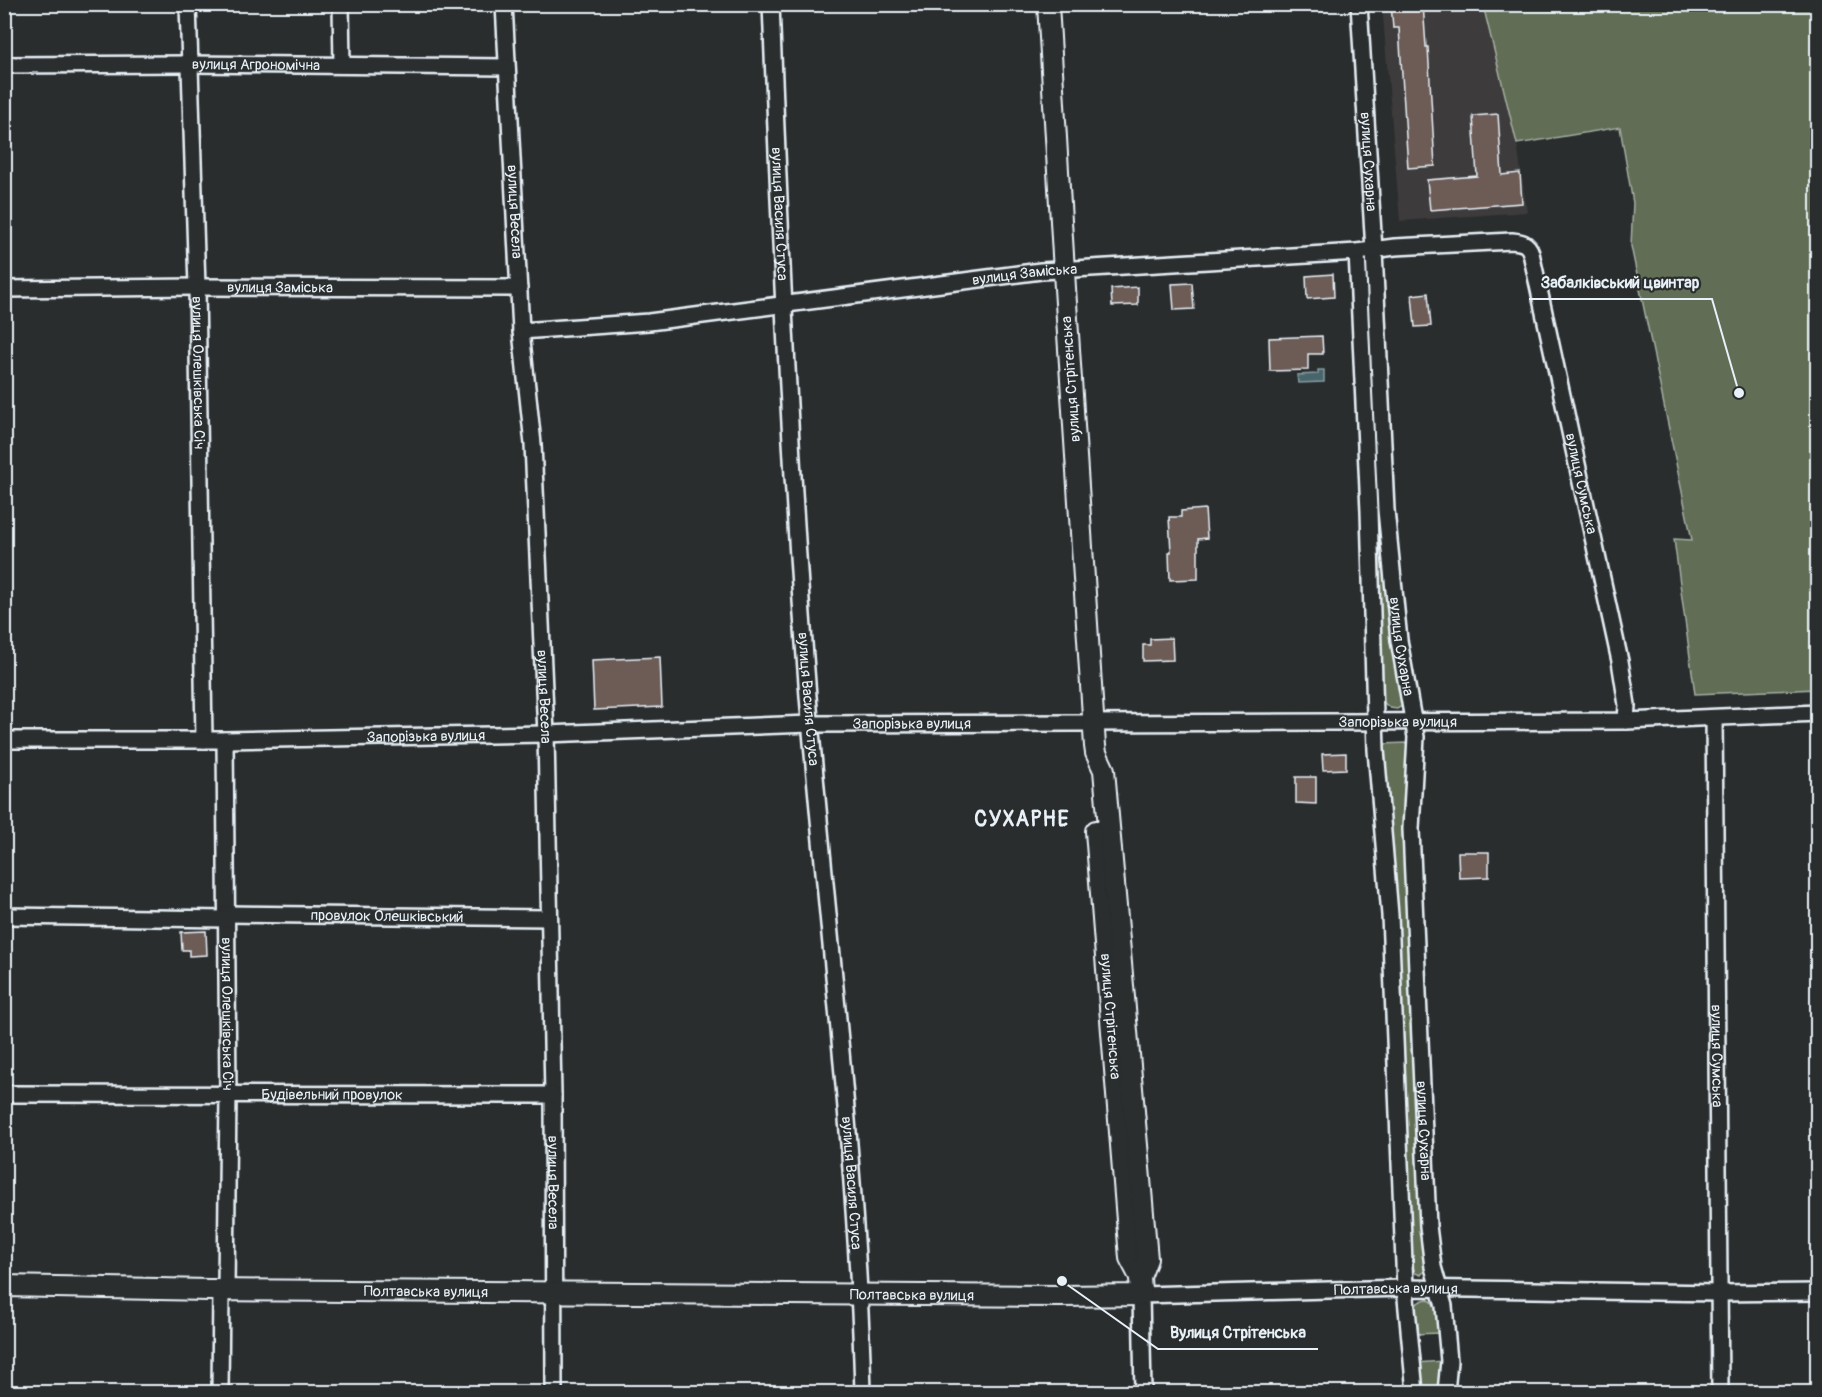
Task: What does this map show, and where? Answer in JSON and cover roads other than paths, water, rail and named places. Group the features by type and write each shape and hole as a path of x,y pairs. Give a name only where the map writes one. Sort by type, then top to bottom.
{"main road":[{"name":"вулиця Стрітенська","path":"1048,4 1095,749 1091,771 1130,1258 1141,1286"},
{"name":"Полтавська вулиця","path":"4,1286 860,1295 1141,1286"}],"street":[{"name":"вулиця Олешківська Січ","path":"188,4 197,287 204,740"},
{"path":"341,4 342,65"},
{"name":"вулиця Весела","path":"504,4 521,331 533,444 546,734 553,1095 554,1392"},
{"name":"вулиця Василя Стуса","path":"771,4 782,303 811,724 860,1295 863,1392"},
{"name":"вулиця Сухарна","path":"1359,4 1390,566 1416,737 1411,829 1428,1226 1433,1267 1444,1306 1449,1361 1446,1392"},
{"name":"вулиця Агрономічна","path":"4,65 507,67"},
{"name":"вулиця Заміська","path":"521,331 649,322 782,303 1064,270 1512,241 1525,243 1529,247"},
{"name":"вулиця Сумська","path":"1529,247 1620,661 1627,705 1626,721"},
{"name":"вулиця Сухарна","path":"1357,252 1369,499 1376,722 1390,915 1405,1288 1415,1392"},
{"name":"вулиця Заміська","path":"4,289 519,288"},
{"name":"Запорізька вулиця","path":"4,740 225,740 546,734 811,724 1626,721 1818,713"},
{"name":"вулиця Сумська","path":"1714,718 1720,1392"},
{"name":"вулиця Олешківська Січ","path":"220,1392 228,1093 225,740"},
{"name":"провулок Олешківський","path":"4,916 549,918"},
{"name":"Будівельний провулок","path":"4,1094 553,1095"},
{"name":"Полтавська вулиця","path":"1141,1286 1718,1293 1818,1292"},
{"name":"вулиця Стрітенська","path":"1141,1286 1143,1392"}],"water":[{"path":"1318,370 1324,370 1324,382 1298,383 1297,375 1318,374"}],"place":[{"name":"Забалківський цвинтар","path":"1739,393"},
{"name":"Вулиця Стрітенська","path":"1062,1281"}],"district":[{"name":"СУХАРНЕ","path":"1022,819"}]}
